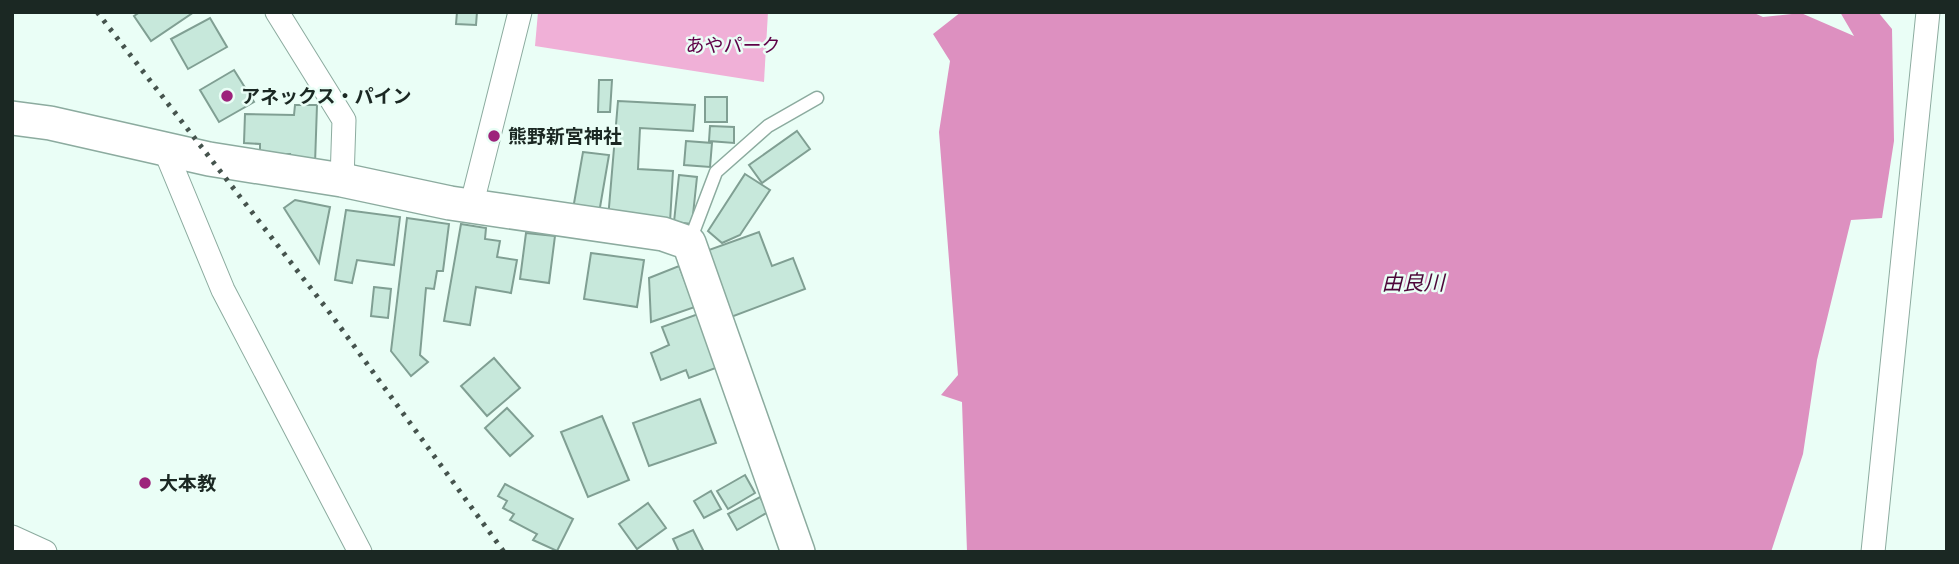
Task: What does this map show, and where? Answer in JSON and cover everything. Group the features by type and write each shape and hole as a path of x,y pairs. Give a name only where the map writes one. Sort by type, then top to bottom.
{"street":[{"path":"277,12 344,120 342,180"},
{"path":"471,207 520,12"},
{"path":"1873,552 1928,12"},
{"path":"12,118 50,123 165,150 342,180 471,207 663,234 689,243 798,552"},
{"path":"165,150 223,290 360,552"},
{"path":"12,537 45,552"}],"lane":[{"path":"689,243 716,172 768,126 817,98"}],"green space":[{"name":"あやパーク","path":"538,12 768,12 764,82 535,46"}],"water":[{"name":"由良川","path":"961,12 1752,12 1763,17 1801,13 1854,36 1840,12 1878,12 1892,29 1894,141 1882,218 1851,220 1817,360 1803,454 1771,552 967,552 962,402 941,395 958,375 939,132 950,61 933,34"}],"building":[{"path":"140,12 194,12 151,41 134,16"},
{"path":"457,12 477,12 476,25 456,24"},
{"path":"210,18 227,47 188,69 171,39"},
{"name":"アネックス・パイン","path":"234,70 254,102 219,122 200,90"},
{"path":"599,80 612,80 610,112 598,112"},
{"path":"705,97 727,97 727,122 705,122"},
{"path":"618,101 695,105 693,131 640,128 638,169 673,171 670,222 608,219"},
{"path":"295,105 317,105 315,164 289,164 290,154 260,154 260,144 244,143 245,114 294,115"},
{"path":"710,126 734,127 734,143 709,141"},
{"path":"797,131 810,149 762,183 749,165"},
{"path":"686,141 712,143 710,167 684,165"},
{"path":"583,152 609,155 599,213 573,209"},
{"path":"745,174 770,190 740,235 722,243 708,231"},
{"path":"679,175 697,177 692,224 674,222"},
{"path":"295,200 330,207 319,263 284,208"},
{"path":"346,210 400,217 394,265 357,260 352,283 335,280"},
{"path":"407,218 449,224 443,271 437,271 434,289 426,288 420,355 428,362 411,376 391,351"},
{"path":"461,224 486,228 485,239 500,241 497,257 517,260 511,293 476,287 470,325 444,321"},
{"path":"759,232 772,266 793,258 805,289 731,317 706,251"},
{"path":"526,233 555,236 549,283 520,279"},
{"path":"591,253 644,260 637,307 584,299"},
{"path":"679,266 695,307 651,322 649,278"},
{"path":"374,287 391,289 388,318 371,316"},
{"path":"701,313 721,366 689,378 686,370 661,380 651,353 669,345 662,327"},
{"path":"494,358 520,388 487,416 461,386"},
{"path":"700,399 716,443 649,466 633,423"},
{"path":"507,408 533,436 510,456 485,428"},
{"path":"602,416 629,480 588,497 561,432"},
{"path":"745,475 755,493 728,509 717,491"},
{"path":"505,484 573,519 557,551 533,540 537,534 510,520 514,514 503,508 507,501 498,496"},
{"path":"711,491 721,509 704,518 694,501"},
{"path":"760,497 768,512 737,530 728,514"},
{"path":"648,503 666,528 637,549 619,524"},
{"path":"693,530 704,552 679,552 673,539"}],"railway":[{"path":"97,12 330,313 504,552"}],"place":[{"name":"アネックス・パイン","path":"227,96"},
{"name":"熊野新宮神社","path":"494,136"},
{"name":"大本教","path":"145,483"}]}
